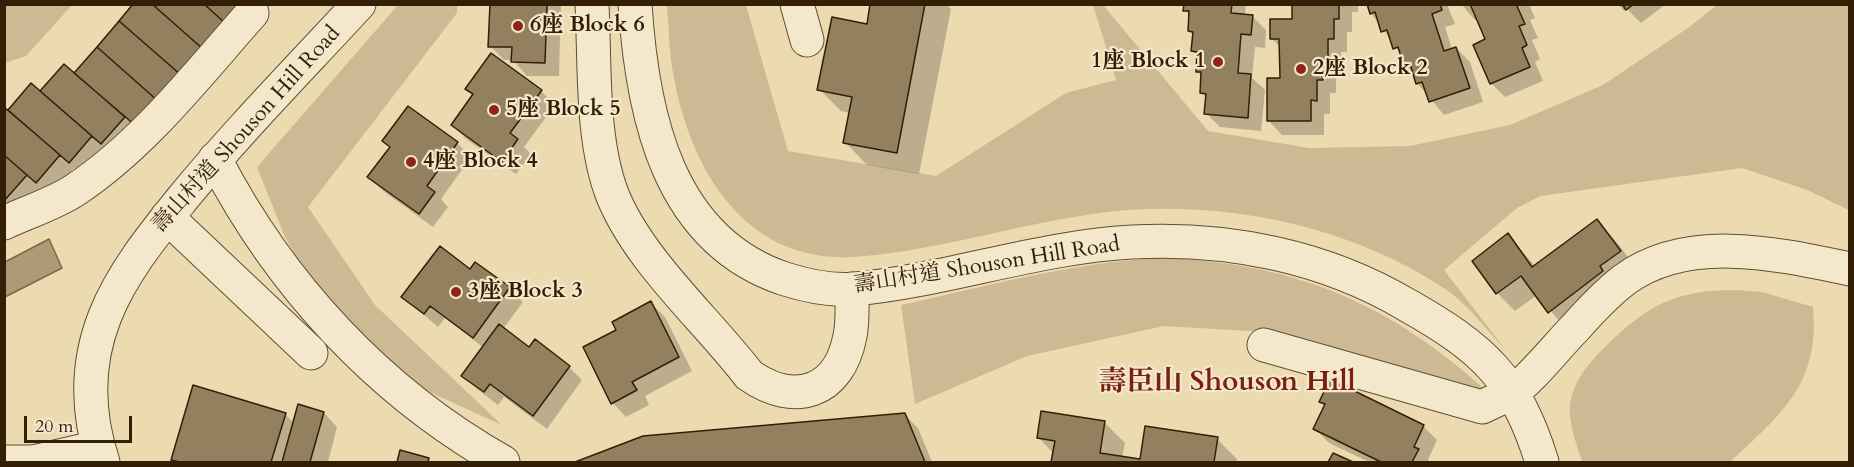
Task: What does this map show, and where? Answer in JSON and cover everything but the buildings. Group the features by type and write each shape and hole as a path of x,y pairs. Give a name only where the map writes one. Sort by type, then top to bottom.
{"street":[{"name":"壽山村道 Shouson Hill Road","path":"100,455 90,406 92,363 97,340 114,296 167,217 215,159 359,4"},
{"path":"592,4 600,145 612,194 639,243 749,375 770,387 793,392 807,391 832,378 844,357 851,335 852,289"},
{"name":"壽山村道 Shouson Hill Road","path":"635,4 642,83 649,115 663,156 681,194 705,229 740,258 773,275 799,284 852,289 912,281 1093,246 1178,241 1224,244 1309,261 1389,294 1431,319 1488,362 1513,392 1532,430 1542,462"},
{"path":"797,4 807,40"},
{"path":"4,223 73,191 120,155 186,87 252,13"},
{"path":"215,159 241,208 277,261 317,311 361,357 400,392 441,424 503,462"},
{"path":"167,217 311,353"},
{"path":"1264,345 1482,407 1513,392 1603,298 1625,279 1650,265 1678,256 1707,251 1773,255 1850,269"},
{"path":"4,462 32,462 100,455"}],"shaded area":[{"path":"4,5 72,5 26,56 5,63"},
{"path":"398,5 457,5 457,13 308,207 375,305 502,425 425,390 355,334 304,270 285,237 257,167"},
{"path":"667,5 746,5 788,151 936,176 1066,93 1116,80 1093,5 1103,5 1208,131 1309,148 1410,146 1510,125 1603,85 1688,28 1717,5 1849,5 1849,210 1807,190 1742,168 1540,196 1517,208 1444,270 1505,349 1453,295 1409,268 1333,235 1253,216 1170,209 1129,210 1060,219 888,254 853,257 815,255 782,245 754,228 730,205 710,177 694,146 682,113 672,69"},
{"path":"49,239 62,268 5,297 5,262"},
{"path":"1159,258 1208,261 1253,268 1296,278 1336,293 1375,311 1413,334 1451,361 1488,392 1267,332 1164,326 1027,356 915,404 901,305 1061,270"},
{"path":"1737,290 1762,292 1813,307 1814,334 1810,357 1803,378 1781,412 1730,462 1582,462 1572,426 1570,404 1579,379 1594,359 1621,332 1650,310 1665,302 1697,293"}],"place":[{"name":"6座 Block 6","path":"518,26"},
{"name":"1座 Block 1","path":"1218,62"},
{"name":"2座 Block 2","path":"1301,69"},
{"name":"5座 Block 5","path":"494,110"},
{"name":"4座 Block 4","path":"411,162"},
{"name":"3座 Block 3","path":"456,292"}],"district":[{"name":"壽臣山 Shouson Hill","path":"1227,384"}]}
